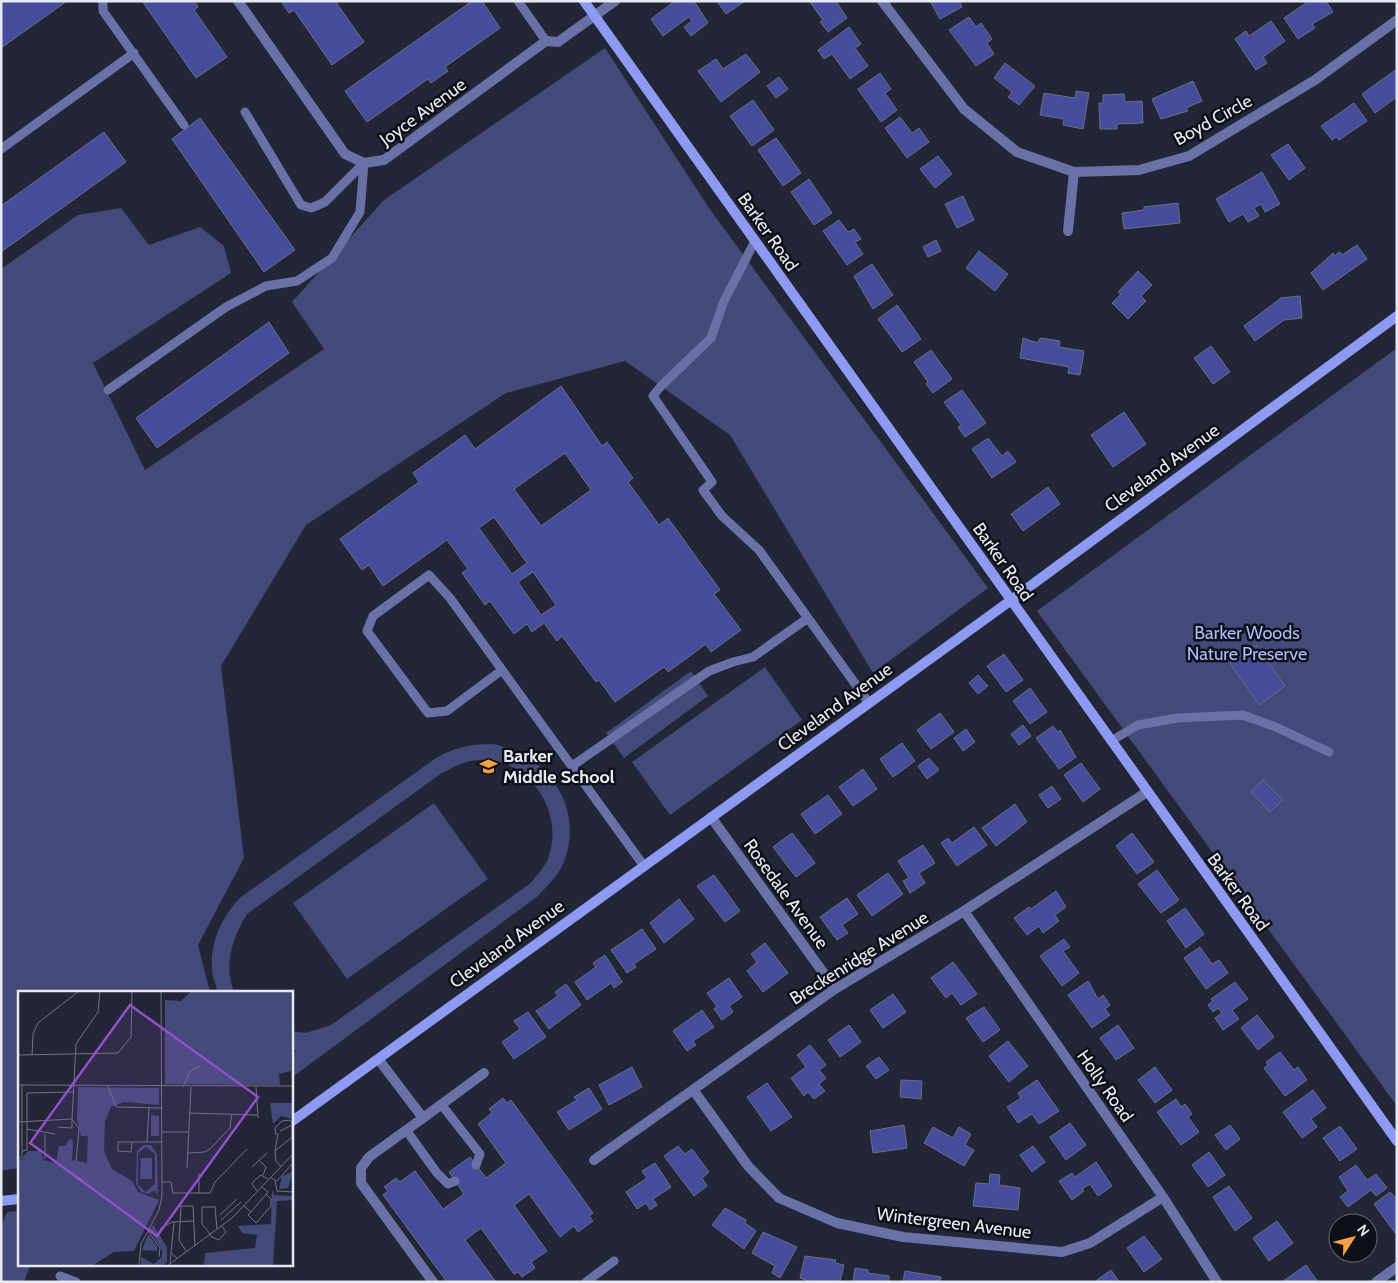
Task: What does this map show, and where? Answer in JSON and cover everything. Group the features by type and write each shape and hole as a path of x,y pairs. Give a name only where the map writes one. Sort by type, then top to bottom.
{"street":[{"path":"238,1 345,154 364,163"},
{"name":"Barker Road","path":"584,1 1010,601 1397,1141"},
{"name":"Joyce Avenue","path":"364,163 384,160 546,41 558,42 615,1"},
{"name":"Boyd Circle","path":"882,1 964,109 1017,152 1074,172 1139,170 1189,156 1315,80 1397,20"},
{"path":"1068,230 1074,172"},
{"name":"Cleveland Avenue","path":"292,1121 1010,601 1397,316"},
{"name":"Breckenridge Avenue","path":"594,1160 694,1091 835,989 964,911 1147,792"},
{"name":"Rosedale Avenue","path":"711,817 835,989"},
{"name":"Holly Road","path":"964,911 1163,1197 1218,1282"},
{"path":"379,1060 423,1118"},
{"path":"433,1282 360,1183 362,1168 369,1157 484,1073"},
{"name":"Wintergreen Avenue","path":"694,1091 748,1166 779,1198 837,1223 903,1237 1062,1252 1090,1243 1163,1197"},
{"path":"1,1201 18,1199"},
{"path":"1376,1282 1397,1267"}],"lane":[{"path":"103,1 103,11 184,125"},
{"path":"518,1 546,41"},
{"path":"1,149 134,53"},
{"path":"245,112 301,205 311,208 325,202 364,163"},
{"path":"108,390 226,307 266,286 297,281 332,258 360,212 364,163"},
{"path":"754,241 724,301 711,338 653,396 712,482 703,490 722,516 759,550 870,703"},
{"path":"502,670 447,711 428,713 368,631 372,616 429,576 450,598 644,866"},
{"path":"572,766 709,671 753,657 808,618"},
{"path":"1111,741 1138,725 1178,718 1243,715 1278,728 1328,752"},
{"path":"441,1104 480,1154 476,1165"},
{"path":"406,1130 437,1173 448,1184 455,1181"},
{"path":"586,1282 614,1262"},
{"path":"60,1276 76,1282"}],"green space":[{"path":"605,48 709,208 988,588 873,673 730,435 625,361 506,393 306,525 221,666 244,858 198,945 210,991 18,991 18,1168 1,1171 1,269 78,215 121,208 149,245 200,227 224,246 231,273 93,363 145,470 324,349 292,302 384,200"},
{"name":"Barker Woods Nature Preserve","path":"1397,348 1397,1106 1037,611"},
{"path":"765,667 802,720 670,815 632,762"},
{"path":"691,671 708,696 624,758 606,733"},
{"path":"492,744 512,749 529,758 544,771 556,786 565,803 569,822 569,842 564,862 559,872 538,896 292,1077 292,1054 297,1051 292,1050 292,1031 305,1033 331,1025 531,883 547,861 552,843 552,825 548,808 540,792 528,778 514,768 497,761 478,760 468,762 453,767 439,775 247,914 231,952 229,972 234,991 218,991 212,972 213,948 223,920 241,897 436,758 450,751"},
{"path":"434,803 488,879 347,979 293,903"},
{"path":"18,1211 18,1266 30,1266 24,1282 1,1282 1,1226 7,1212"}],"building":[{"path":"1,1 67,1 1,48"},
{"path":"142,1 194,1 198,7 194,10 227,57 196,78"},
{"path":"281,1 335,1 364,42 332,65 294,10 289,13"},
{"path":"472,1 482,1 500,28 445,67 448,71 431,83 428,79 367,122 345,91"},
{"path":"675,1 694,1 708,23 691,36 684,27 692,21 689,17 663,36 651,19"},
{"path":"717,1 743,1 744,2 726,14"},
{"path":"809,1 836,1 847,18 828,32 820,22 823,20"},
{"path":"930,1 959,1 962,7 940,19"},
{"path":"1309,1 1326,1 1333,12 1312,24 1315,28 1298,39 1284,18"},
{"path":"969,17 976,27 981,23 992,39 987,43 994,54 976,66 949,30"},
{"path":"1271,21 1285,41 1263,57 1267,63 1256,70 1235,39 1246,31 1249,36"},
{"path":"849,27 861,44 855,48 868,66 850,79 832,54 824,59 818,50"},
{"path":"746,54 760,72 721,102 698,71 716,59 723,69"},
{"path":"1005,63 1035,86 1019,105 1008,97 1012,92 994,78"},
{"path":"1397,69 1397,97 1375,113 1362,94"},
{"path":"880,73 891,89 885,93 897,110 881,122 858,89"},
{"path":"779,77 788,89 776,98 767,86"},
{"path":"1193,81 1202,101 1186,108 1188,111 1161,119 1152,99"},
{"path":"1076,91 1089,93 1083,129 1063,125 1064,119 1040,115 1044,93 1075,98"},
{"path":"1124,94 1125,102 1142,101 1143,123 1117,124 1117,129 1100,129 1099,103 1103,103 1103,95"},
{"path":"753,100 774,130 752,146 730,116"},
{"path":"1354,103 1367,121 1339,140 1336,137 1332,140 1321,126"},
{"path":"900,117 912,133 919,128 929,142 907,158 885,128"},
{"path":"200,118 295,250 264,272 172,139"},
{"path":"104,132 126,162 1,252 1,206"},
{"path":"776,138 801,173 783,186 758,150"},
{"path":"1288,144 1305,168 1289,180 1271,155"},
{"path":"938,156 952,174 935,188 920,169"},
{"path":"1262,172 1280,204 1265,212 1261,204 1254,208 1259,216 1248,222 1243,214 1229,222 1216,199"},
{"path":"809,179 832,213 814,225 791,192"},
{"path":"963,196 974,220 957,228 945,204"},
{"path":"1178,203 1180,223 1124,229 1122,213 1144,210 1144,207"},
{"path":"839,220 848,232 854,229 861,239 855,242 863,254 847,265 823,231"},
{"path":"936,240 941,251 928,257 923,247"},
{"path":"1357,245 1367,259 1323,290 1311,273 1333,253 1334,256 1340,252 1342,255"},
{"path":"979,251 1008,274 995,291 966,268"},
{"path":"872,264 893,295 873,309 854,276"},
{"path":"1138,271 1152,285 1141,296 1146,301 1128,319 1112,303 1121,294 1118,292"},
{"path":"1300,296 1302,318 1284,320 1255,341 1244,326 1281,298"},
{"path":"897,305 921,339 902,352 878,319"},
{"path":"269,322 289,353 157,448 136,418"},
{"path":"1023,338 1038,343 1040,338 1060,341 1059,347 1084,351 1080,375 1068,373 1069,367 1020,358"},
{"path":"1211,346 1230,372 1213,384 1194,358"},
{"path":"931,350 952,379 933,393 914,362"},
{"path":"561,386 602,446 607,442 633,478 628,482 659,525 668,518 720,590 714,594 741,630 711,652 706,644 668,672 664,667 615,702 599,680 596,682 562,636 557,641 544,623 532,632 527,624 514,634 490,601 485,605 462,573 468,569 447,540 383,586 369,565 362,570 340,539 419,482 413,473 465,435 475,449","holes":["565,453 591,490 541,526 514,489","494,517 527,563 512,574 479,528","533,572 556,605 541,615 518,582"]},
{"path":"962,390 986,423 965,437 958,427 961,425 944,402"},
{"path":"1124,412 1146,444 1113,467 1091,435"},
{"path":"988,438 1002,456 1008,451 1016,462 992,478 972,449"},
{"path":"1048,487 1060,504 1023,531 1011,514"},
{"path":"1256,645 1285,686 1259,705 1230,663"},
{"path":"1004,654 1023,680 1006,692 987,666"},
{"path":"978,675 988,686 978,694 969,683"},
{"path":"1030,688 1047,712 1030,724 1013,701"},
{"path":"940,713 954,732 931,749 917,730"},
{"path":"1023,725 1031,736 1019,745 1011,734"},
{"path":"1053,726 1058,732 1060,730 1076,757 1059,769 1036,738"},
{"path":"966,729 975,742 963,751 954,738"},
{"path":"902,743 915,761 893,777 880,759"},
{"path":"929,758 939,770 927,779 918,766"},
{"path":"1081,763 1100,789 1083,802 1064,775"},
{"path":"863,769 877,789 853,806 839,787"},
{"path":"1263,780 1283,800 1270,812 1251,792"},
{"path":"1052,786 1061,799 1048,808 1039,795"},
{"path":"828,795 842,814 815,834 801,814"},
{"path":"1015,804 1027,822 996,846 982,828"},
{"path":"974,827 987,845 957,866 941,843 948,838 952,843"},
{"path":"792,833 815,863 796,877 773,847"},
{"path":"1132,833 1154,862 1137,874 1116,846"},
{"path":"923,845 935,863 919,873 925,883 910,893 903,881 909,878 898,861"},
{"path":"1157,870 1179,900 1161,913 1138,884"},
{"path":"888,873 903,894 872,916 857,895"},
{"path":"714,875 740,911 725,922 697,886"},
{"path":"1056,891 1066,907 1055,915 1059,921 1043,933 1039,926 1027,935 1014,918 1029,907 1031,909"},
{"path":"847,898 858,914 842,925 848,933 837,940 820,917"},
{"path":"679,899 694,919 664,943 650,923"},
{"path":"1185,908 1204,934 1186,948 1167,921"},
{"path":"642,929 656,949 634,964 636,967 627,973 611,950"},
{"path":"1064,939 1070,947 1063,951 1079,973 1062,986 1040,956"},
{"path":"765,943 788,973 763,992 747,971 757,962 751,954"},
{"path":"1200,947 1212,964 1219,960 1228,973 1206,989 1184,958"},
{"path":"605,955 622,982 614,988 611,983 587,1000 575,982 596,967 593,963"},
{"path":"953,962 977,994 961,1005 952,993 946,998 931,978"},
{"path":"729,978 742,997 729,1006 733,1012 722,1020 714,1009 717,1007 707,993"},
{"path":"1088,981 1098,999 1103,995 1110,1005 1105,1009 1110,1015 1092,1028 1068,995"},
{"path":"1235,982 1248,999 1232,1010 1239,1019 1223,1030 1215,1018 1222,1013 1218,1008 1213,1012 1208,1005 1213,1001 1211,999"},
{"path":"566,984 581,1005 549,1029 536,1011 558,996 555,992"},
{"path":"893,994 906,1012 883,1028 870,1010"},
{"path":"984,1007 1000,1030 983,1042 966,1018"},
{"path":"702,1010 714,1027 693,1041 696,1045 687,1051 673,1031"},
{"path":"528,1012 546,1037 514,1059 502,1042 520,1029 514,1021"},
{"path":"1257,1015 1274,1037 1258,1050 1241,1028"},
{"path":"849,1025 861,1042 840,1057 828,1040"},
{"path":"1118,1025 1134,1048 1116,1060 1100,1038"},
{"path":"1008,1041 1028,1066 1009,1082 989,1056"},
{"path":"810,1045 826,1065 819,1070 826,1078 819,1084 825,1091 814,1099 808,1092 804,1096 791,1078 806,1067 797,1055"},
{"path":"1280,1052 1294,1070 1298,1067 1307,1080 1285,1096 1264,1068 1268,1065 1266,1062"},
{"path":"879,1057 889,1070 876,1079 866,1066"},
{"path":"632,1067 642,1087 609,1105 599,1085"},
{"path":"1155,1067 1172,1090 1155,1103 1138,1080"},
{"path":"901,1080 922,1081 921,1099 900,1097"},
{"path":"1037,1080 1059,1111 1039,1124 1032,1114 1018,1123 1007,1107 1021,1098 1018,1093"},
{"path":"767,1083 792,1117 771,1131 747,1097"},
{"path":"589,1088 602,1109 569,1130 557,1112 577,1100 574,1097"},
{"path":"1313,1090 1326,1108 1311,1119 1317,1127 1302,1138 1283,1112"},
{"path":"503,1098 507,1103 511,1100 593,1213 589,1216 593,1221 578,1232 574,1226 560,1237 529,1194 514,1205 547,1251 531,1262 535,1268 522,1277 518,1272 514,1274 481,1228 465,1240 496,1282 447,1282 383,1195 388,1191 384,1187 396,1178 400,1182 415,1171 443,1209 464,1194 449,1172 470,1157 486,1178 506,1163 478,1124 492,1113 489,1109"},
{"path":"1176,1099 1181,1107 1185,1104 1192,1114 1188,1117 1199,1132 1181,1145 1157,1112"},
{"path":"1070,1123 1086,1145 1066,1160 1050,1137"},
{"path":"904,1125 907,1148 873,1153 870,1131"},
{"path":"1230,1125 1240,1139 1226,1150 1215,1135"},
{"path":"1340,1126 1357,1149 1340,1161 1323,1138"},
{"path":"933,1127 953,1138 959,1127 971,1134 965,1145 974,1150 964,1166 924,1143"},
{"path":"678,1146 685,1154 692,1149 709,1172 702,1178 707,1186 694,1196 664,1156"},
{"path":"1033,1146 1045,1162 1032,1172 1020,1155"},
{"path":"1209,1152 1225,1175 1208,1187 1192,1165"},
{"path":"1096,1162 1112,1186 1098,1196 1090,1184 1082,1189 1084,1191 1072,1200 1059,1181 1072,1173 1075,1177"},
{"path":"655,1163 671,1187 653,1199 657,1205 650,1210 646,1203 637,1209 626,1192 647,1178 642,1171"},
{"path":"1356,1165 1367,1180 1376,1174 1387,1188 1376,1196 1371,1190 1348,1207 1340,1197 1348,1191 1339,1177"},
{"path":"990,1174 1000,1175 999,1185 1020,1188 1018,1210 973,1206 976,1183 989,1184"},
{"path":"1229,1186 1252,1218 1235,1231 1213,1197"},
{"path":"1390,1192 1397,1199 1397,1232 1395,1233 1374,1204"},
{"path":"725,1208 746,1220 745,1223 756,1231 744,1249 712,1225"},
{"path":"1277,1221 1293,1243 1269,1261 1253,1238"},
{"path":"763,1232 797,1247 780,1278 772,1273 775,1266 752,1253"},
{"path":"1144,1236 1162,1259 1144,1272 1127,1248"},
{"path":"805,1256 836,1260 835,1263 844,1265 840,1282 812,1282 800,1278"},
{"path":"1306,1265 1318,1282 1282,1282"},
{"path":"855,1268 868,1270 868,1273 889,1276 889,1282 853,1282"},
{"path":"1111,1270 1119,1282 1098,1282 1097,1280"},
{"path":"905,1271 941,1277 940,1282 903,1282"}],"place":[{"name":"Barker Middle School","path":"489,766"}]}
